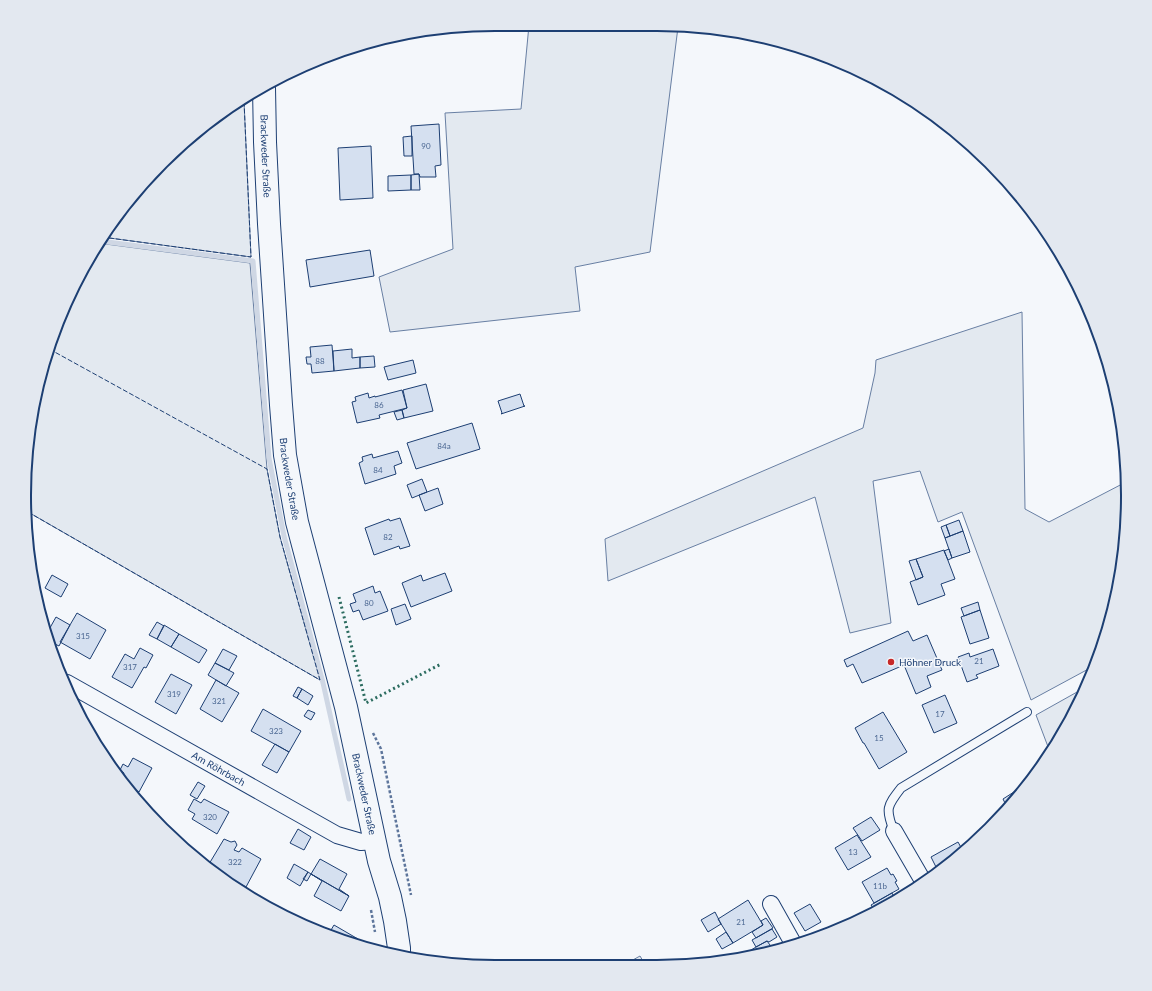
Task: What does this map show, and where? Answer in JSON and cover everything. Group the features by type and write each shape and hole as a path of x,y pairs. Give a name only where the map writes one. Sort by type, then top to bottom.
{"main road":[{"name":"Brackweder Straße","path":"264,92 269,224 280,405 285,455 297,522 346,707 377,851 390,897 400,950"},
{"name":"Brackweder Straße","path":"377,851 377,894 380,918 387,947"}],"street":[{"name":"Am Röhrbach","path":"72,686 337,835 361,842 377,851"},
{"path":"894,830 921,877"},
{"path":"771,904 791,940"}],"lane":[{"path":"894,830 889,817 889,803 900,788 1027,712"}],"path":[{"path":"371,729 381,749 413,901"}],"shaded area":[{"path":"528,31 677,32 650,252 575,267 580,311 390,332 379,277 453,249 445,113 521,109"},
{"path":"244,105 251,257 108,238 146,189 167,167 189,146"},
{"path":"105,244 250,263 267,469 280,537 320,680 32,514 32,465 35,435 47,375 66,318 93,263"},
{"path":"1022,312 1025,509 1049,522 1121,485 1120,526 1112,586 1105,616 1087,670 1031,700 962,512 938,522 920,471 873,481 891,623 850,633 815,497 608,581 605,539 863,428 875,373 876,360"},
{"path":"1077,692 1048,746 1036,715"},
{"path":"640,956 642,960 633,960"}],"building":[{"path":"439,124 441,165 435,166 436,177 420,177 419,174 414,174 411,126"},
{"path":"412,136 412,156 404,156 403,137"},
{"path":"371,146 373,198 340,200 338,148"},
{"path":"419,174 420,190 411,190 411,175"},
{"path":"411,175 411,190 388,191 388,176"},
{"path":"370,250 374,276 310,287 306,260"},
{"path":"332,345 334,371 312,373 311,364 307,364 306,357 311,357 310,347"},
{"path":"352,349 352,358 360,357 360,368 334,371 333,351"},
{"path":"374,356 375,367 360,368 360,357"},
{"path":"413,360 416,373 388,380 384,367"},
{"path":"426,384 433,411 404,418 402,410 407,408 403,390"},
{"path":"402,390 407,408 379,415 380,418 357,423 352,402 356,401 355,397 368,393 369,398"},
{"path":"520,394 525,406 501,414 498,401"},
{"path":"402,410 404,418 397,420 394,412"},
{"path":"472,423 480,449 416,469 407,443"},
{"path":"398,451 402,463 394,466 396,474 365,484 359,463 363,461 362,457 372,454 373,458"},
{"path":"422,479 427,492 412,498 407,485"},
{"path":"438,488 443,504 425,511 419,495"},
{"path":"400,518 410,546 400,549 399,546 374,555 365,528 389,519 390,521"},
{"path":"959,520 963,531 950,536 946,525"},
{"path":"946,525 950,536 945,538 941,527"},
{"path":"963,531 970,552 952,558 945,538"},
{"path":"949,549 952,558 948,560 944,551"},
{"path":"944,550 955,579 941,584 945,595 918,605 910,582 923,577 916,559"},
{"path":"916,559 923,577 916,580 909,561"},
{"path":"445,573 452,591 411,607 402,583 421,575 423,581"},
{"path":"52,575 68,584 61,597 45,588"},
{"path":"373,586 375,593 380,591 388,611 363,620 359,610 353,612 350,604 356,602 353,594"},
{"path":"978,602 980,610 964,616 961,608"},
{"path":"405,604 411,619 396,625 391,609"},
{"path":"980,610 989,638 970,644 961,617"},
{"path":"77,613 106,630 90,659 60,642"},
{"path":"56,617 70,625 59,646 56,644 50,627"},
{"path":"157,622 164,626 157,639 149,635"},
{"path":"164,625 179,634 171,647 157,639"},
{"name":"Höhner Druck","path":"908,631 913,641 927,635 942,670 927,676 931,687 916,694 904,665 862,683 853,664 847,667 844,660"},
{"path":"179,634 207,650 199,663 171,647"},
{"path":"140,648 153,655 132,688 112,677 125,654 134,659"},
{"path":"223,649 237,656 229,670 215,663"},
{"path":"993,649 999,666 976,675 978,678 967,682 958,657 969,653 970,657"},
{"path":"215,663 234,673 226,686 208,675"},
{"path":"171,674 192,685 176,714 155,702"},
{"path":"216,680 239,693 222,722 200,709"},
{"path":"298,687 302,689 297,698 293,696"},
{"path":"302,689 313,696 308,705 297,698"},
{"path":"945,695 957,723 934,733 922,705"},
{"path":"263,709 301,731 289,752 251,731"},
{"path":"308,710 315,713 311,720 304,716"},
{"path":"883,712 907,752 879,769 855,728"},
{"path":"275,744 289,752 277,773 262,765"},
{"path":"133,758 152,768 139,792 120,769 123,764 128,767"},
{"path":"198,782 205,786 197,799 190,795"},
{"path":"1014,792 1005,803 1003,799"},
{"path":"194,799 201,803 204,799 229,812 217,834 192,819 195,814 188,810"},
{"path":"871,817 880,830 862,841 853,828"},
{"path":"298,829 311,837 304,850 290,843"},
{"path":"857,835 871,857 848,870 835,848"},
{"path":"224,839 231,842 235,841 237,845 234,850 239,852 242,848 261,859 246,887 210,862"},
{"path":"958,842 961,847 936,866 931,857"},
{"path":"320,859 347,874 339,889 349,896 311,874"},
{"path":"294,864 308,872 300,886 287,878"},
{"path":"887,868 897,881 895,882 899,889 874,903 862,882"},
{"path":"308,872 311,874 307,881 303,879"},
{"path":"311,874 349,896 341,911 314,896 322,881"},
{"path":"892,893 893,895 872,907 871,905"},
{"path":"748,900 763,925 733,943 718,919"},
{"path":"810,904 821,922 805,931 794,913"},
{"path":"715,912 721,924 708,932 701,920"},
{"path":"766,918 773,928 756,938 752,932 763,925 761,921"},
{"path":"334,925 357,938 346,935 331,930"},
{"path":"772,929 777,937 756,947 752,940"},
{"path":"726,932 733,943 722,949 716,939"},
{"path":"767,941 770,946 751,950"}],"waterway":[{"path":"106,242 253,261 269,458 284,536 323,683 349,799"}],"hedge":[{"path":"339,597 366,703 441,664"}],"fence":[{"path":"108,238 251,257 244,105"},
{"path":"32,514 320,680 280,537 267,469 54,352"}],"place":[{"name":"Höhner Druck","path":"891,662"}]}
